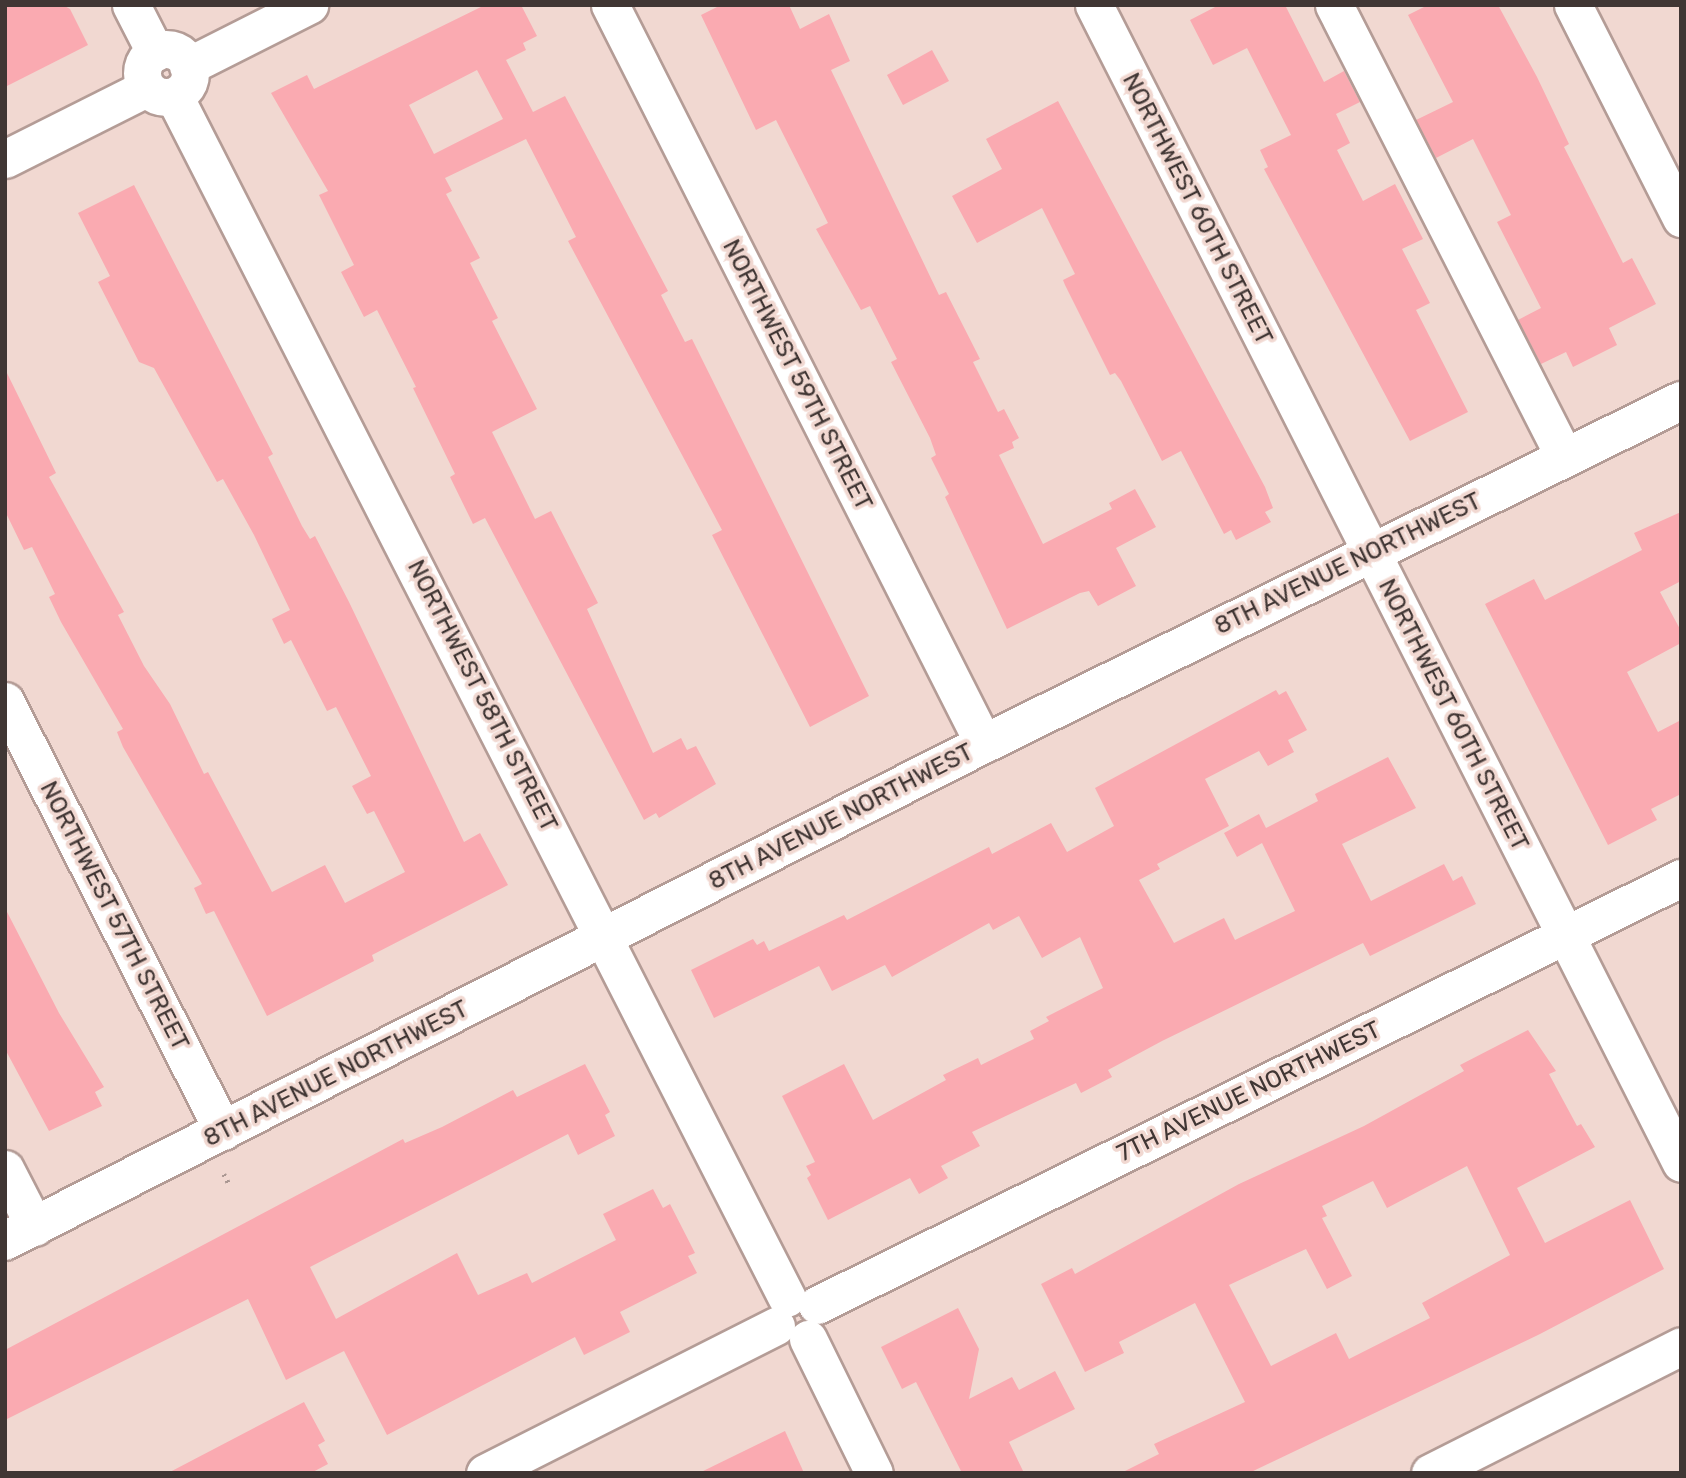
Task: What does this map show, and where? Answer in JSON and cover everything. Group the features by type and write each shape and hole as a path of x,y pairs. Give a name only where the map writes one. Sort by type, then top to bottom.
{"main road":[{"name":"8TH AVENUE NORTHWEST","path":"20,1234 984,744 1681,401"}],"street":[{"path":"131,5 155,52 141,73 169,83"},
{"path":"5,159 169,83 309,5"},
{"name":"NORTHWEST 59TH STREET","path":"610,5 984,744"},
{"name":"NORTHWEST 60TH STREET","path":"1094,5 1564,937 1681,1163"},
{"path":"1334,5 1565,458"},
{"path":"1573,5 1681,218"},
{"name":"NORTHWEST 58TH STREET","path":"169,83 874,1473"},
{"name":"NORTHWEST 57TH STREET","path":"5,701 223,1131"},
{"name":"7TH AVENUE NORTHWEST","path":"485,1473 1681,878"},
{"path":"5,1169 20,1234"},
{"path":"1430,1473 1681,1346"}],"path":[{"path":"224,1174 229,1184"}],"building":[{"path":"5,5 63,5 70,9 88,45 5,87"},
{"path":"485,5 521,5 537,36 523,43 526,50 506,60 533,112 565,96 668,291 661,295 685,342 692,339 869,696 810,727 712,535 722,530 568,241 576,237 526,139 445,178 452,191 446,194 480,258 470,263 498,318 492,321 537,409 492,432 535,519 551,511 598,603 587,609 653,753 681,738 687,750 696,746 716,784 659,818 656,813 644,820 485,518 473,524 450,477 455,474 413,388 416,387 377,310 364,317 341,272 354,265 319,195 328,191 271,93 307,75 314,89","holes":["477,70 503,119 434,154 409,105"]},
{"path":"721,5 789,5 800,29 829,14 850,61 831,70 939,295 946,292 980,359 973,362 998,412 1004,409 1019,438 1012,442 1014,448 999,455 1043,544 1112,509 1109,503 1135,489 1156,527 1116,548 1136,586 1098,606 1089,591 1080,593 1007,629 945,497 949,494 931,458 936,455 930,438 891,362 897,359 870,306 861,310 816,229 828,223 776,120 756,130 701,15"},
{"path":"1219,5 1285,5 1324,82 1344,71 1360,102 1336,114 1350,143 1337,150 1363,201 1395,184 1423,239 1402,249 1430,303 1416,310 1468,412 1410,441 1264,169 1268,167 1260,150 1291,135 1247,48 1213,65 1190,20"},
{"path":"1428,5 1498,5 1537,77 1569,144 1564,147 1623,263 1632,258 1656,304 1609,328 1617,345 1573,367 1566,352 1541,364 1518,320 1541,308 1497,222 1511,215 1473,139 1436,158 1416,120 1453,102 1408,15"},
{"path":"932,50 949,81 903,105 887,75"},
{"path":"1058,101 1265,487 1273,508 1265,512 1271,522 1236,540 1231,530 1224,534 1181,451 1162,461 1121,381 1115,373 1110,375 1065,285 1063,280 1075,274 1042,208 977,243 952,196 1002,169 986,139"},
{"path":"134,185 273,454 268,457 302,526 310,539 315,536 349,602 464,842 480,833 508,885 372,955 374,961 267,1016 214,911 206,914 194,888 202,884 123,747 117,732 123,729 61,622 49,597 55,594 32,547 24,550 5,511 5,369 56,473 49,477 124,612 118,615 144,666 170,704 204,774 208,772 272,892 325,865 345,903 405,872 374,811 367,814 352,786 371,776 336,707 327,711 291,640 284,644 272,619 290,610 254,535 223,479 217,482 154,368 139,362 98,282 110,276 78,213"},
{"path":"1681,512 1681,581 1660,592 1681,631 1681,643 1627,672 1658,732 1681,720 1681,794 1651,809 1657,820 1608,845 1485,604 1534,579 1545,600 1642,550 1634,533"},
{"path":"1276,690 1279,695 1286,691 1307,730 1288,740 1294,752 1268,766 1259,751 1205,779 1229,826 1157,864 1160,869 1139,880 1174,943 1224,918 1235,940 1295,911 1262,843 1237,857 1224,833 1259,814 1266,828 1318,801 1315,794 1388,757 1416,808 1342,844 1371,901 1444,864 1453,881 1462,876 1476,904 1370,956 1363,943 1162,1041 1108,1070 1112,1077 1081,1093 1076,1083 972,1132 980,1146 941,1166 948,1178 919,1194 910,1178 828,1220 807,1178 811,1175 806,1166 815,1162 782,1096 844,1064 873,1120 946,1080 943,1075 978,1058 981,1065 1034,1039 1030,1031 1049,1021 1046,1017 1103,988 1080,937 1042,958 1019,916 993,930 989,923 892,977 885,965 832,991 819,966 714,1018 691,970 753,939 757,945 764,941 769,951 844,915 847,920 989,847 992,854 1051,823 1067,852 1114,826 1095,788"},
{"path":"5,908 59,1013 104,1087 95,1092 102,1106 49,1131 5,1049"},
{"path":"1528,1030 1556,1071 1549,1074 1577,1126 1581,1124 1595,1147 1517,1188 1545,1243 1630,1200 1664,1269 1540,1334 1249,1473 1121,1473 1159,1454 1154,1444 1245,1402 1195,1303 1119,1342 1124,1353 1085,1372 1041,1284 1072,1268 1075,1274 1239,1184 1364,1126 1464,1071 1460,1065","holes":["1467,1166 1510,1255 1422,1303 1430,1318 1349,1359 1336,1333 1271,1366 1229,1285 1306,1249 1327,1289 1352,1276 1322,1218 1327,1216 1322,1206 1373,1181 1387,1208"]},
{"path":"585,1064 610,1112 605,1115 615,1136 578,1155 568,1134 310,1267 336,1319 457,1253 478,1295 527,1273 532,1283 616,1240 603,1214 653,1189 663,1208 670,1204 695,1253 688,1256 697,1273 620,1312 630,1332 584,1355 575,1337 387,1435 344,1351 286,1380 248,1299 5,1420 5,1350 403,1139 405,1143 442,1127 513,1090 517,1097"},
{"path":"958,1308 979,1349 969,1399 1012,1377 1019,1390 1055,1371 1075,1409 1009,1442 1024,1473 962,1473 916,1382 902,1389 881,1347"},
{"path":"304,1402 325,1441 318,1445 328,1464 311,1473 168,1473"},
{"path":"785,1431 804,1473 699,1473"}]}
